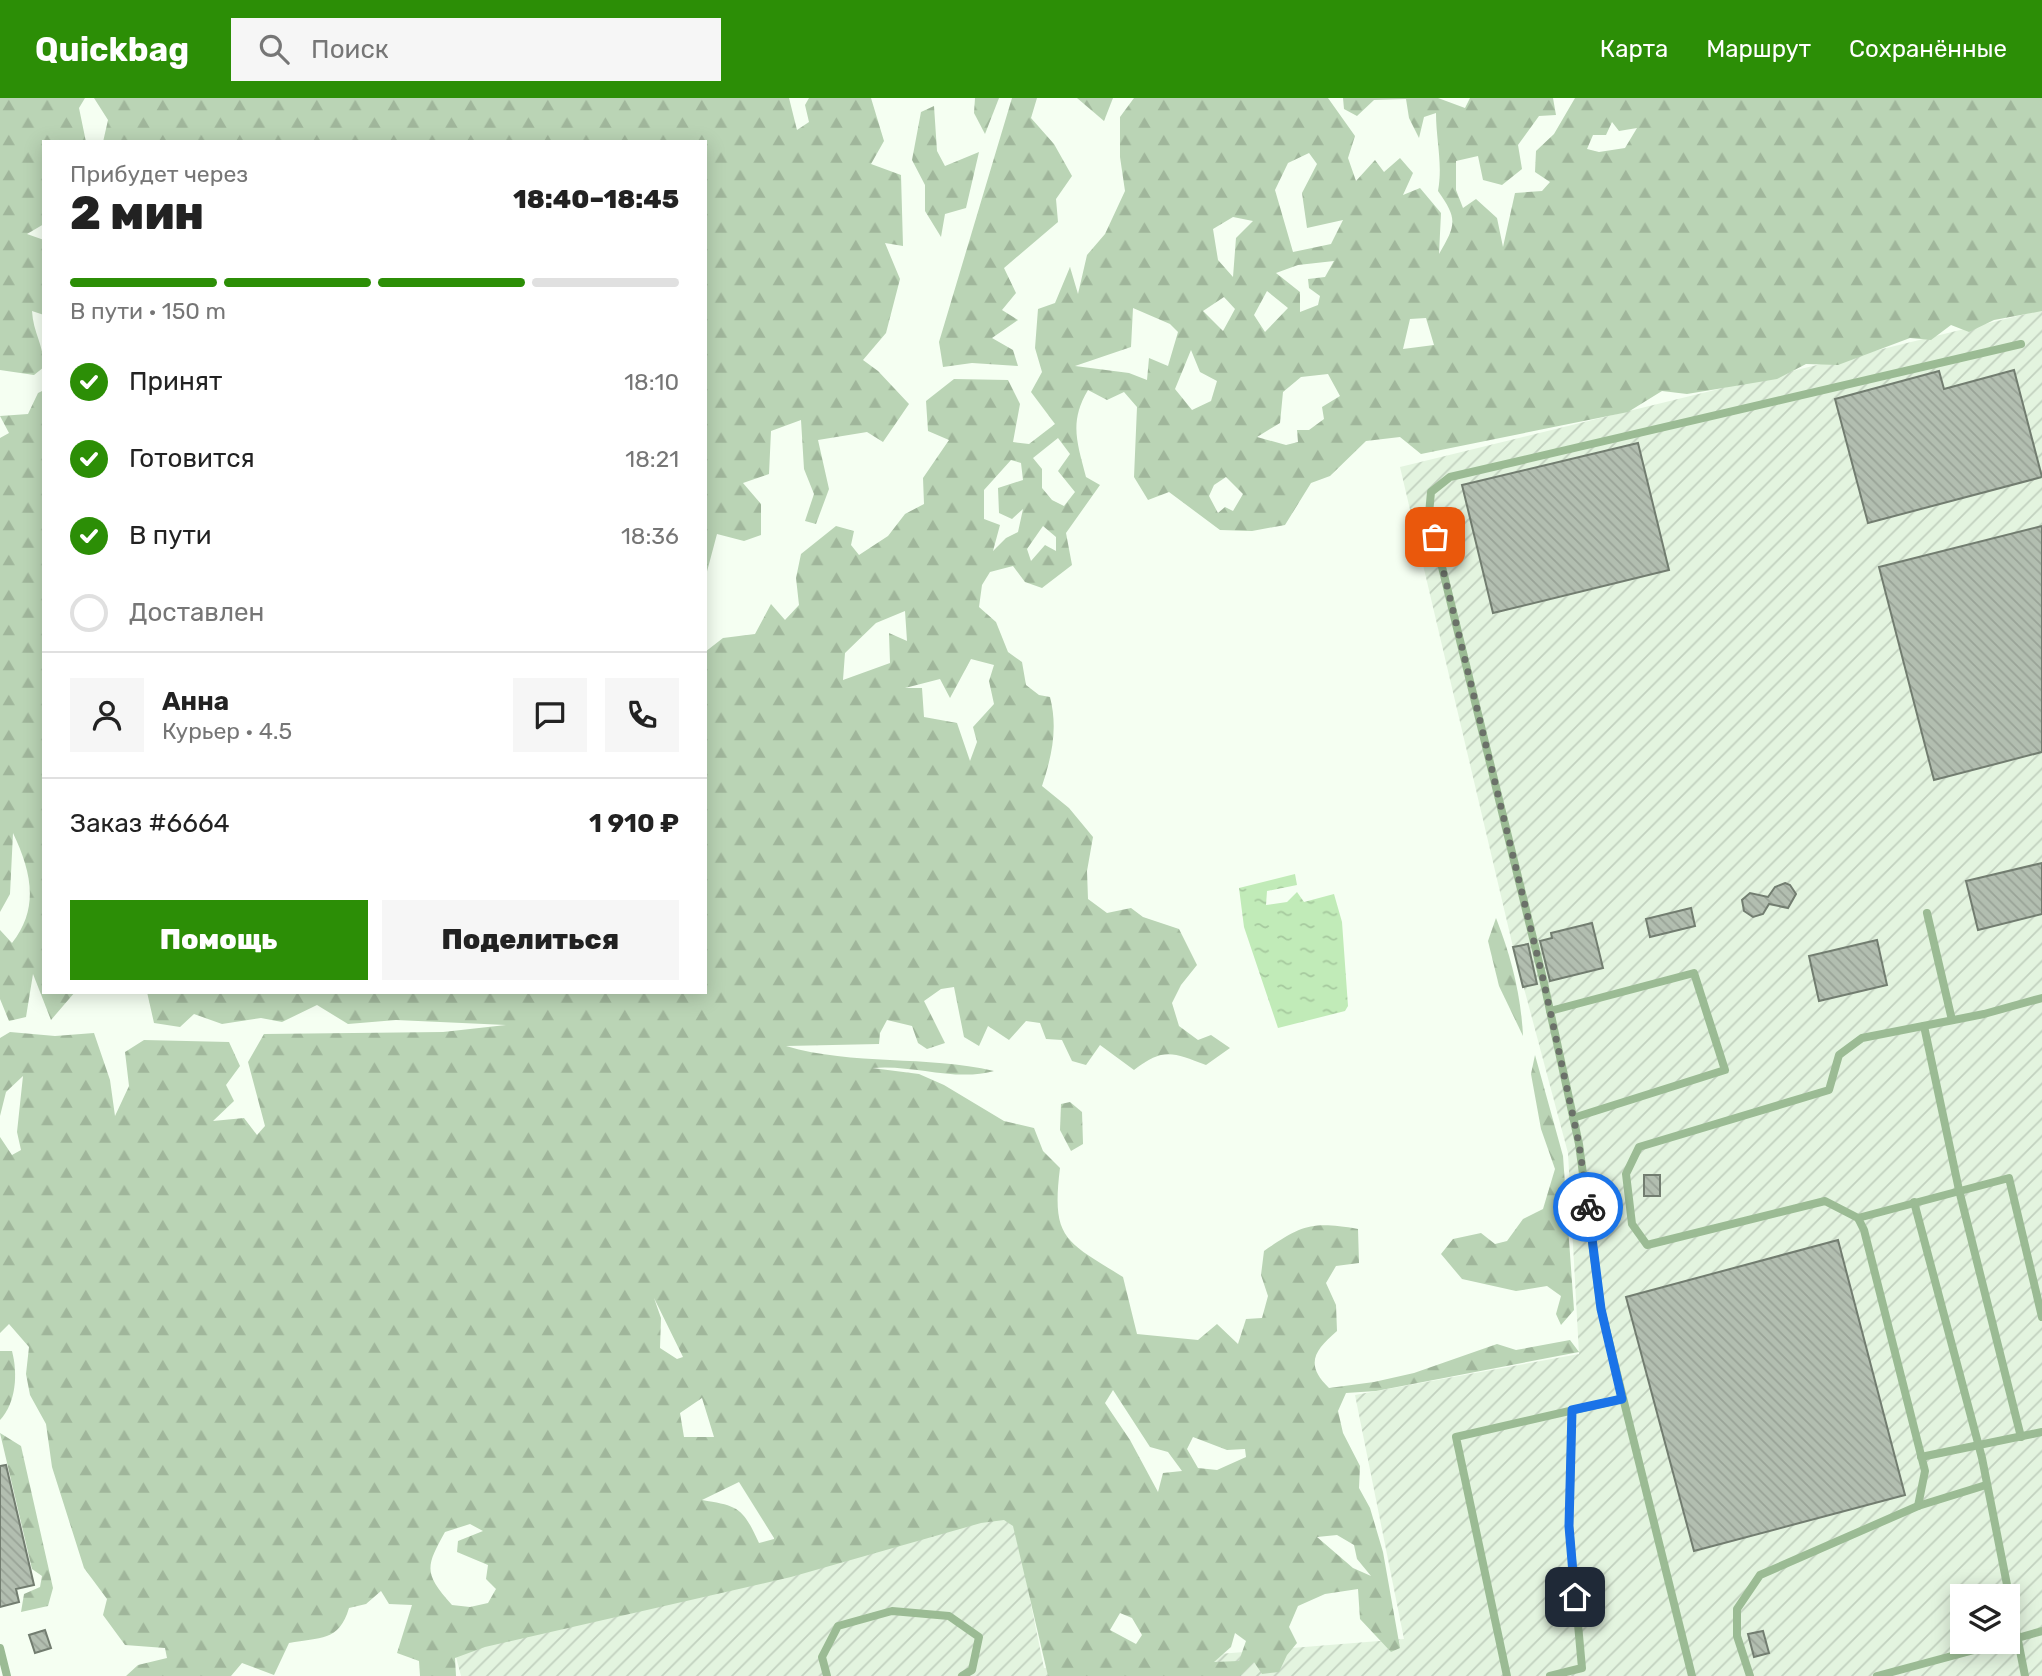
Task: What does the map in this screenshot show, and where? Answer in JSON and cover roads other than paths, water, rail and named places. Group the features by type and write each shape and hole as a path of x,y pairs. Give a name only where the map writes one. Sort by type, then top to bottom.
{"lane":[{"path":"1692,1676 1601,1309 1573,1118 1550,1011 1429,514 1430,492 1450,477 2021,344"},
{"path":"1927,913 1951,1020"},
{"path":"1550,1011 1694,973 1725,1070 1573,1118"},
{"path":"1917,1506 1925,1471 1864,1230 1858,1218 1825,1200 1647,1245 1632,1224 1626,1174 1639,1147 1829,1090 1839,1055 1862,1038 2042,998"},
{"path":"1924,1026 1959,1190 2021,1437"},
{"path":"1858,1218 2009,1178 2042,1317"},
{"path":"1914,1202 1978,1446 2006,1584"},
{"path":"1507,1676 1457,1437 1622,1399"},
{"path":"1550,1676 1581,1668 1569,1526 1572,1410"},
{"path":"1921,1457 2042,1432"},
{"path":"1750,1676 1737,1636 1737,1609 1760,1575 1917,1506 1986,1485"},
{"path":"827,1676 822,1657 838,1626 892,1611 949,1616 979,1637 972,1670 962,1676"},
{"path":"2020,1637 2042,1631"},
{"path":"0,1647 7,1676"},
{"path":"2020,1652 2025,1676"},
{"path":"1877,1676 1957,1654"}],"water":[{"path":"1295,874 1297,885 1267,891 1266,905 1287,902 1297,892 1304,902 1334,894 1342,922 1348,1006 1345,1011 1278,1028 1244,927 1239,888"}]}
